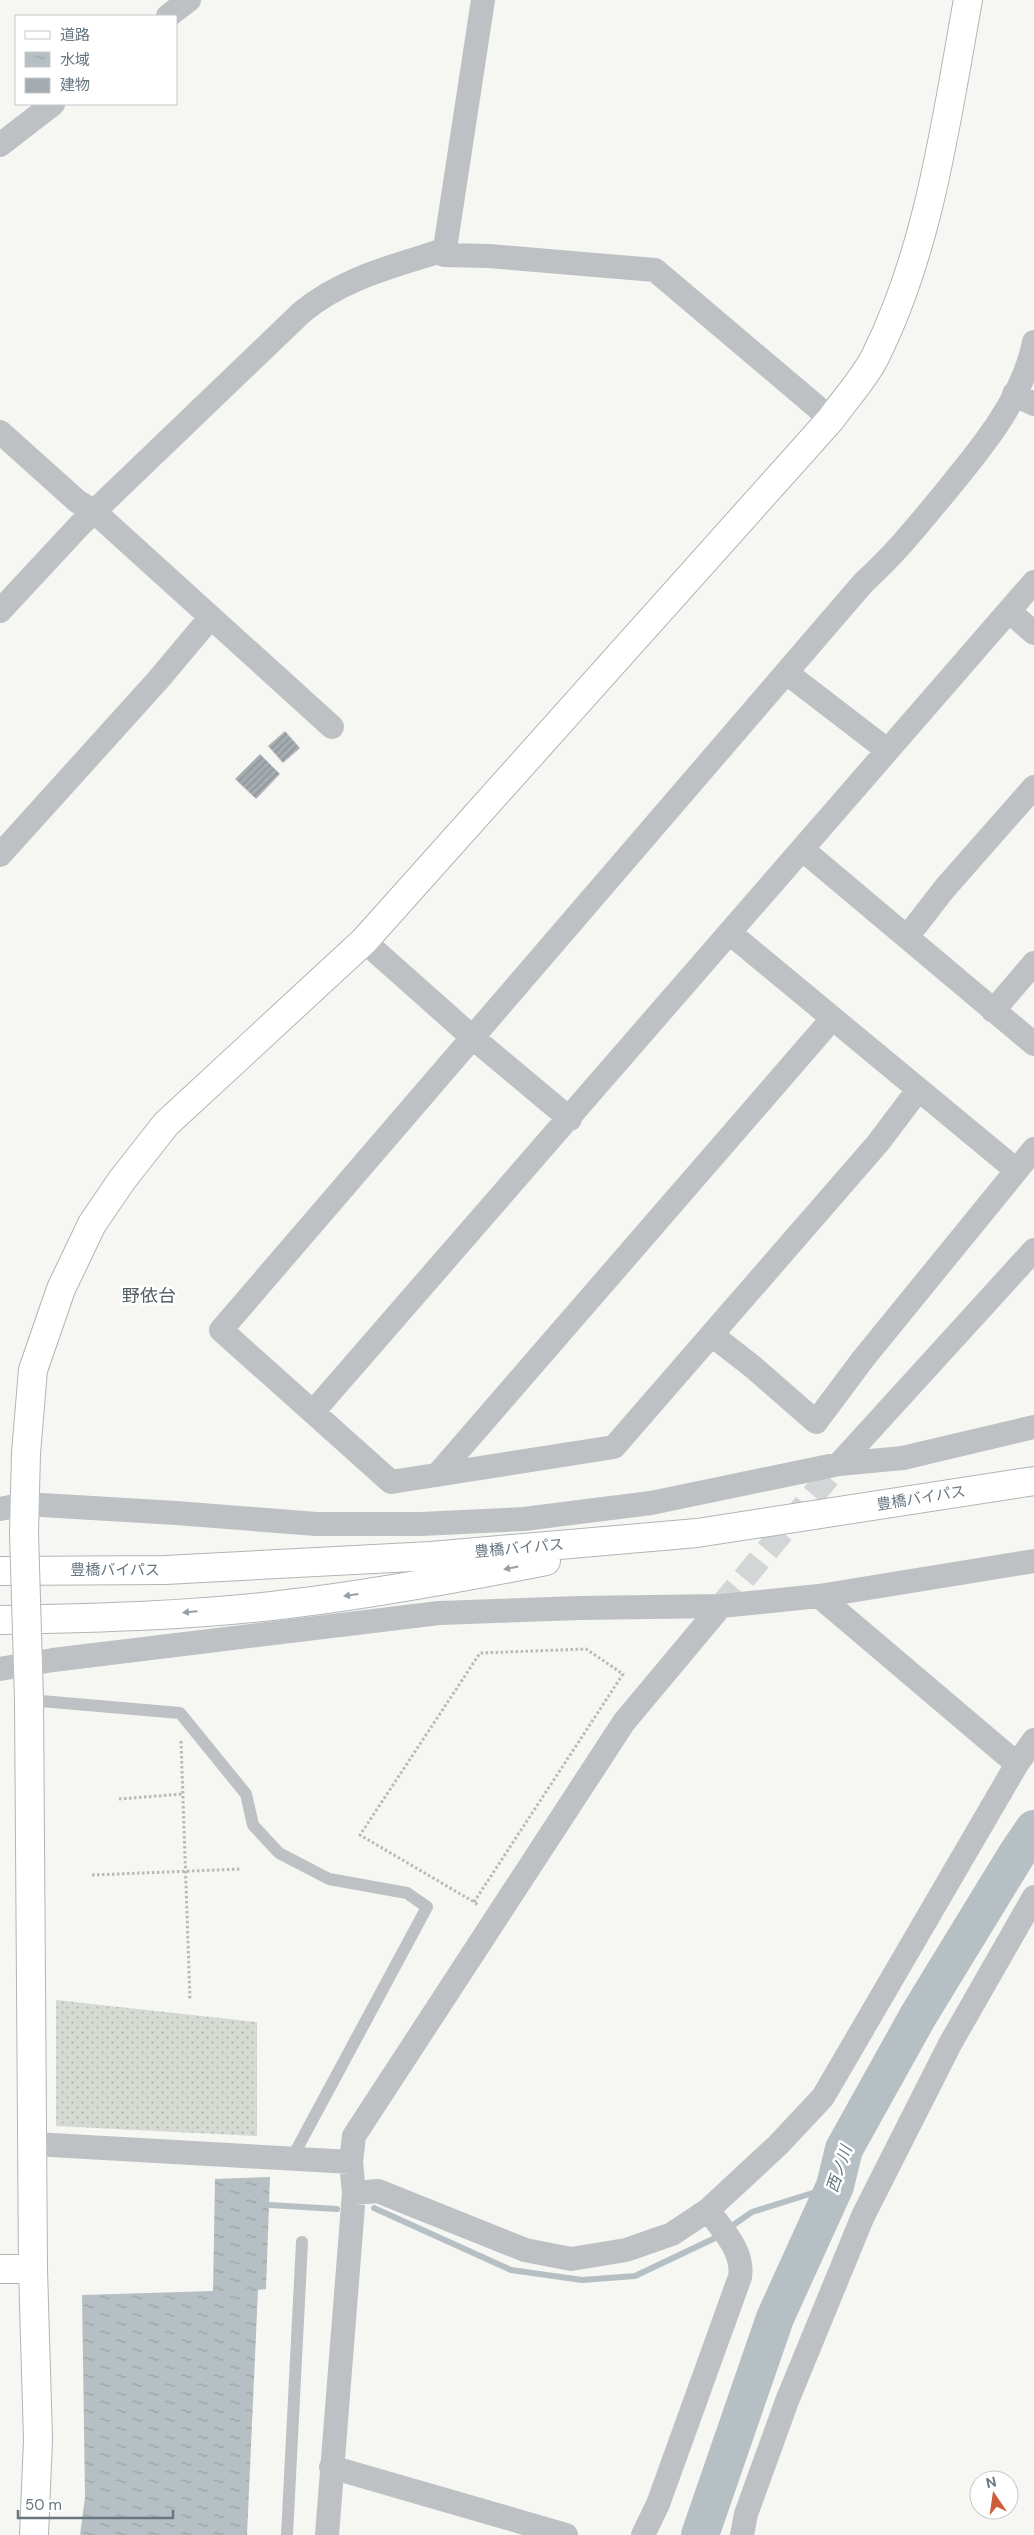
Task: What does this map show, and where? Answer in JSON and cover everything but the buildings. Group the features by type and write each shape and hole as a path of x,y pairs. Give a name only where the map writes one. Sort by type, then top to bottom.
{"main road":[{"path":"34,2535 38,2440 33,2269 34,2144 29,1700 24,1533 12,1507 33,1370 61,1289 92,1224 122,1180 166,1124 364,941 831,419 874,359 909,275 936,175 968,0"},
{"name":"豊橋バイパス","path":"0,1571 165,1570 431,1556 697,1533 1034,1481"},
{"path":"0,1620 110,1617 287,1604 434,1582 697,1533"},
{"path":"0,2269 33,2269"}],"street":[{"path":"483,0 444,255 489,256 655,270 831,419"},
{"path":"169,15 187,1"},
{"path":"0,145 52,105"},
{"path":"0,611 79,526 96,513 302,312 322,295 363,276 444,250"},
{"path":"918,1090 878,1142 614,1447 391,1482 221,1330 472,1037 788,674 864,582 891,558 1024,399 1034,342"},
{"path":"0,432 77,501 96,513 332,727"},
{"path":"313,1412 731,934 887,750 1034,582"},
{"path":"1008,611 1034,633"},
{"path":"0,855 158,680 210,618"},
{"path":"788,674 887,750"},
{"path":"907,937 945,888 1034,787"},
{"path":"802,849 1034,1044"},
{"path":"731,934 1016,1170"},
{"path":"364,941 472,1037 570,1119"},
{"path":"993,1011 1034,964"},
{"path":"437,1475 832,1019"},
{"path":"712,1334 816,1422 863,1359 1034,1149"},
{"path":"839,1464 1034,1250"},
{"path":"12,1507 176,1513 316,1524 421,1524 524,1519 651,1503 839,1464 903,1458 1034,1427"},
{"path":"0,1669 28,1663 439,1613 721,1606 819,1596 1034,1561"},
{"path":"819,1596 1017,1764"},
{"path":"327,2535 354,2192 351,2162 354,2136 624,1722 721,1606"},
{"path":"354,2192 378,2191 525,2250 571,2260 626,2250 672,2234 708,2210 778,2145 823,2097 1017,1764 1034,1740"},
{"path":"742,2535 746,2514 787,2401 863,2216 950,2044 1034,1897"},
{"path":"34,2144 351,2162"},
{"path":"643,2535 658,2504 740,2277 742,2264 737,2250 708,2210"},
{"path":"331,2467 566,2535"}],"lane":[{"path":"29,1700 180,1713 246,1794 253,1825 279,1853 329,1879 407,1893 426,1907 292,2158"},
{"path":"287,2535 302,2242"}],"path":[{"path":"474,1902 623,1674 586,1649 480,1653 360,1834 474,1902 498,1916"},
{"path":"180,1713 190,2000"},
{"path":"120,1799 183,1794"},
{"path":"92,1875 241,1869"}],"shaded area":[{"path":"56,2000 257,2022 257,2136 56,2126"}],"water":[{"path":"270,2177 266,2289 258,2290 247,2535 80,2535 85,2497 82,2295 213,2291 215,2179"}],"waterway":[{"name":"西ノ川","path":"700,2535 775,2318 835,2186 844,2149 918,2016 1034,1829"},
{"path":"374,2208 511,2270 582,2280 635,2276 713,2239 752,2212 835,2186"},
{"path":"269,2205 337,2209"}],"tunnel":[{"path":"721,1606 839,1464"}],"district":[{"name":"野依台","path":"149,1296"}]}
